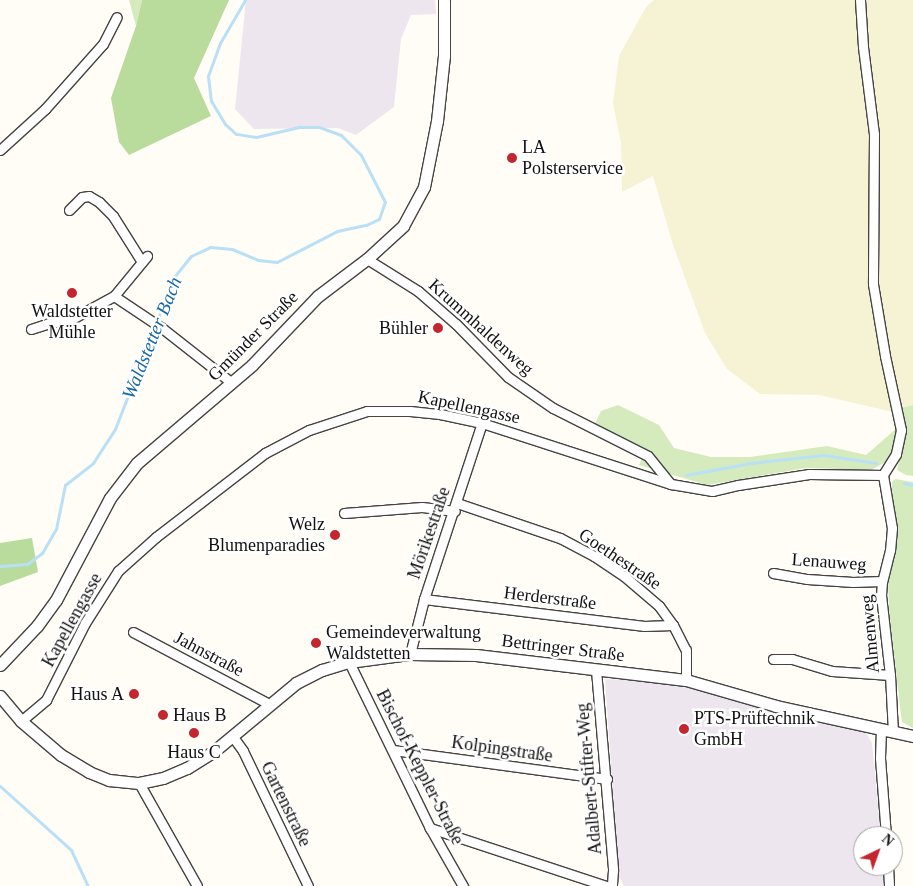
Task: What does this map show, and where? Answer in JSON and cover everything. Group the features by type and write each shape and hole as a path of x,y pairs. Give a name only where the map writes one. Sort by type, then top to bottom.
{"street":[{"name":"Gmünder Straße","path":"0,665 37,626 56,600 106,506 122,480 137,463 232,384 318,296 367,259 403,226 424,187 437,121 444,56 444,0"},
{"path":"860,0 863,47 874,134 873,284 883,347 901,430 896,454 883,475"},
{"path":"0,150 45,109 103,44 117,18"},
{"path":"31,329 49,323 70,320 114,296 145,259 113,216 99,202 89,196 82,197 69,210"},
{"name":"Krummhaldenweg","path":"367,259 418,291 456,324 508,377 553,408 648,456 671,484"},
{"path":"114,296 162,328 232,384"},
{"name":"Kapellengasse","path":"22,721 46,700 85,623 118,571 156,537 265,453 309,430 367,411 410,411 440,414 482,424 671,484 712,491 809,474 883,475"},
{"name":"Mörikestraße","path":"410,654 424,599 482,424"},
{"name":"Almenweg","path":"883,475 892,528 890,550 882,581 894,732"},
{"name":"Goethestraße","path":"344,513 422,507 456,507 534,528 594,556 624,576 660,606 673,625 686,650 686,680"},
{"name":"Lenauweg","path":"773,573 806,579 852,582 882,581"},
{"name":"Herderstraße","path":"424,599 644,626 673,625"},
{"name":"Jahnstraße","path":"133,632 269,704"},
{"name":"Bettringer Straße","path":"0,696 22,721 61,755 89,772 109,780 139,783 163,778 188,768 233,737 269,704 296,683 322,670 349,662 410,654 476,655 686,680 776,706 913,736"},
{"path":"772,659 792,660 832,671 890,675"},
{"name":"Bischof-Keppler-Straße","path":"349,662 430,828 463,886"},
{"name":"Adalbert-Stifter-Weg","path":"596,670 614,870 612,886"},
{"path":"881,729 880,758 885,826"},
{"name":"Gartenstraße","path":"233,737 243,751 308,886"},
{"name":"Kolpingstraße","path":"393,750 607,779"},
{"path":"139,783 196,886"},
{"path":"430,828 606,886"}],"shaded area":[{"path":"246,0 435,0 436,14 411,15 401,39 394,107 356,135 338,128 254,129 235,109"},
{"path":"654,0 913,0 913,405 889,411 819,395 760,394 727,369 705,333 673,245 653,176 622,192 621,143 613,103 619,56 646,7"},
{"path":"605,679 685,683 820,723 865,731 872,743 880,826 853,826 853,876 884,876 884,886 624,886 619,877"}],"green space":[{"path":"129,0 142,0 136,26"},
{"path":"142,0 229,0 194,78 211,116 129,155 119,142 111,98 136,26"},
{"path":"618,405 659,425 674,448 711,457 750,457 827,446 866,455 897,428 892,455 884,463 871,470 806,468 707,485 639,465 646,450 594,426 601,411"},
{"path":"913,405 913,476 906,475 897,470 905,436 901,408"},
{"path":"895,479 913,482 913,728 902,722 889,610 888,578 898,536 892,490 892,482"},
{"path":"32,538 38,572 0,586 0,543"}],"waterway":[{"name":"Waldstetter Bach","path":"0,566 27,564 42,553 56,529 65,485 93,463 115,429 174,277 191,256 210,247 232,249 258,260 277,262 337,231 366,225 379,219 385,202 361,155 341,135 319,127 299,127 256,137 236,134 225,124 211,101 208,76 220,43 245,0"},
{"path":"686,475 751,463 824,455 876,463"},
{"path":"904,483 913,485"},
{"path":"0,786 71,850 88,886"}],"place":[{"name":"LA Polsterservice","path":"512,158"},
{"name":"Waldstetter Mühle","path":"72,293"},
{"name":"Bühler","path":"438,328"},
{"name":"Welz Blumenparadies","path":"335,535"},
{"name":"Gemeindeverwaltung Waldstetten","path":"316,643"},
{"name":"Haus A","path":"134,694"},
{"name":"Haus B","path":"163,715"},
{"name":"PTS-Prüftechnik GmbH","path":"684,729"},
{"name":"Haus C","path":"194,733"}]}
